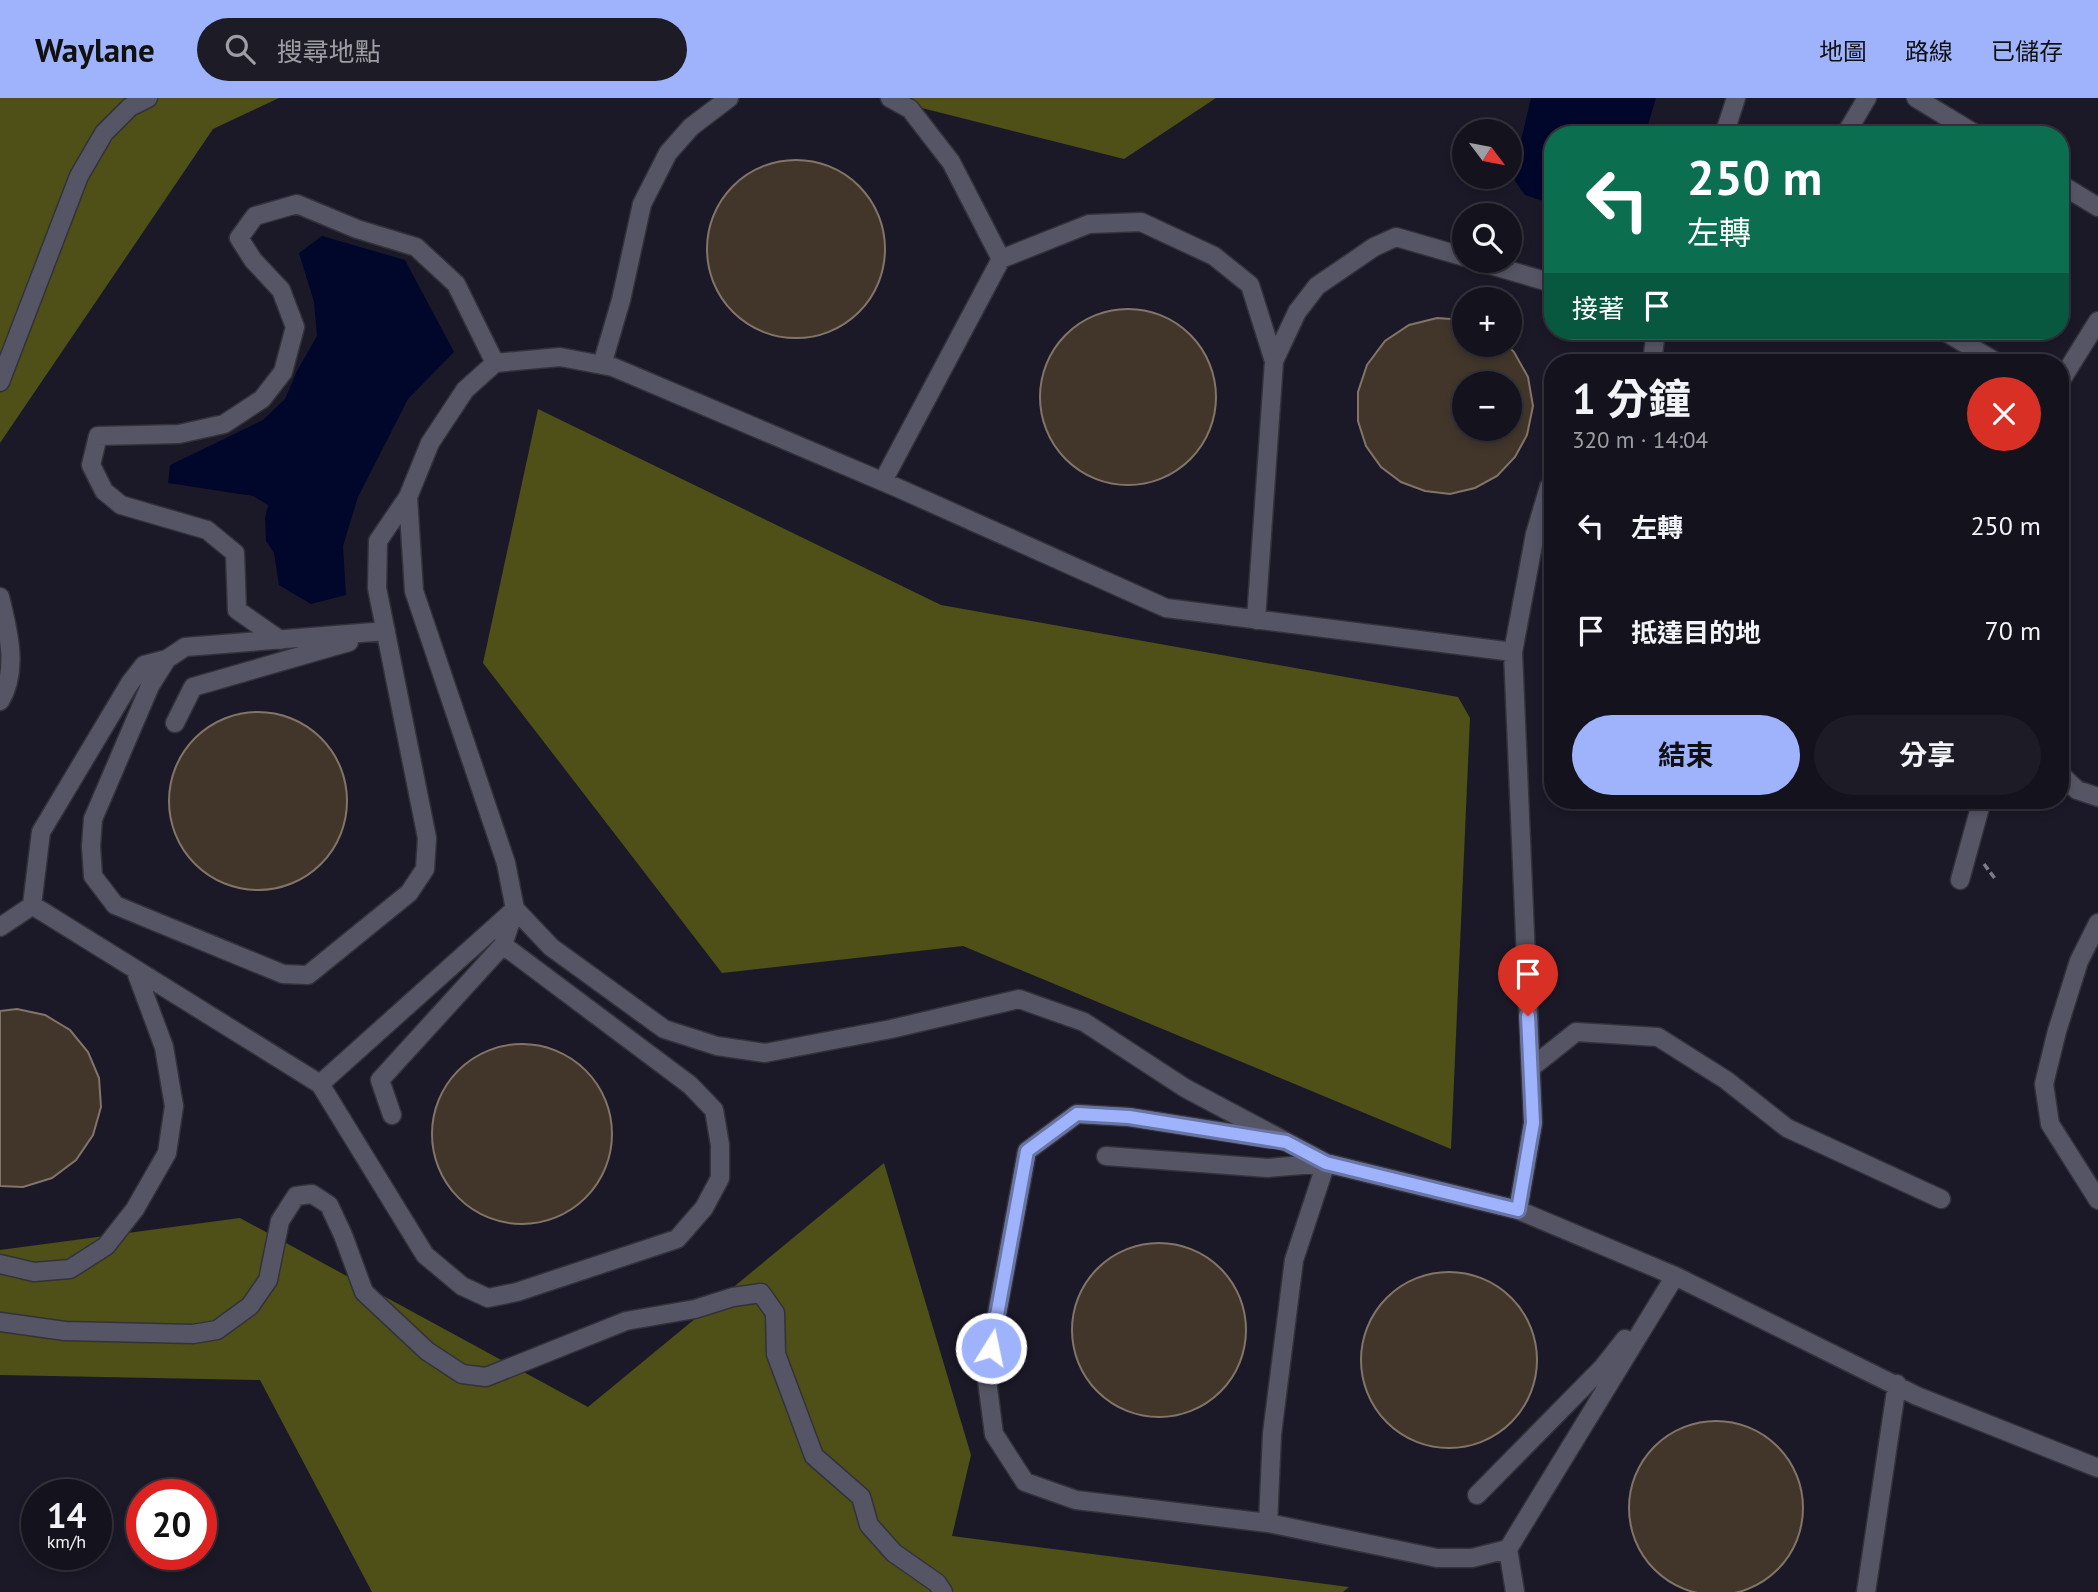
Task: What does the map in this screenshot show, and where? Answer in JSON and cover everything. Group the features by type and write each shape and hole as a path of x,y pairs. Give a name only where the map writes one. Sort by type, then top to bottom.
{"lane":[{"path":"0,382 79,177 104,133 130,107 148,98"},
{"path":"602,365 621,300 642,204 668,153 691,127 729,98"},
{"path":"890,98 910,109 951,162 1002,259"},
{"path":"1727,126 1735,98"},
{"path":"1850,126 1867,98"},
{"path":"1916,98 1962,126"},
{"path":"2069,189 2098,207"},
{"path":"280,639 237,610 234,553 207,530 121,505 104,491 91,465 98,436 179,434 224,424 262,399 283,372 295,327 281,290 253,260 239,238 255,216 297,204 357,229 416,247 456,284 495,363"},
{"path":"883,481 1002,259 1089,224 1141,222 1214,256 1250,285 1274,361"},
{"path":"1256,620 1274,361 1297,312 1317,286 1374,247 1396,237 1452,253"},
{"path":"1518,273 1544,281"},
{"path":"2069,368 2098,321"},
{"path":"1959,340 1983,354"},
{"path":"167,659 149,686 93,819 90,846 93,876 115,905 284,974 308,975 409,893 425,869 428,838 377,588 378,541 408,497 430,443 465,390 495,363 560,357 613,367 883,481 1166,608 1513,652"},
{"path":"392,1115 380,1080 503,945 515,909 506,863 414,591 408,497"},
{"path":"1518,1210 1533,1123 1522,915 1513,652 1535,534 1544,504"},
{"path":"0,597 8,630 11,659 5,693 0,701"},
{"path":"33,905 41,832 130,683 144,665 167,659 185,647 386,631 193,687 175,723"},
{"path":"2069,782 2077,790 2098,797"},
{"path":"1960,880 1980,809"},
{"path":"0,927 33,905"},
{"path":"33,905 320,1084 425,1255 463,1286 488,1298 517,1292 677,1238 705,1208 720,1178 720,1145 714,1110 690,1085 503,945"},
{"path":"320,1084 515,909"},
{"path":"515,909 551,947 664,1029 717,1046 765,1053 891,1030 1018,999 1084,1022 1185,1088 1326,1163 1518,1210 1675,1276 1917,1396 2098,1468"},
{"path":"2098,923 2079,961 2044,1084 2050,1124 2098,1200"},
{"path":"0,1264 34,1272 70,1269 97,1252 106,1246 135,1209 167,1153 174,1106 164,1047 135,969"},
{"path":"1532,1067 1576,1032 1658,1038 1726,1080 1787,1128 1941,1199"},
{"path":"1286,1142 1129,1117 1077,1114 1027,1151 986,1373 994,1434 1026,1482 1076,1500 1268,1523 1437,1558 1472,1558 1508,1549"},
{"path":"1106,1156 1268,1168 1326,1163"},
{"path":"1268,1523 1272,1434 1294,1260 1326,1163"},
{"path":"0,1322 65,1331 193,1334 217,1330 250,1306 268,1280 280,1221 296,1196 312,1194 329,1205 364,1292 427,1351 462,1374 486,1377 626,1321 695,1309 733,1297 761,1293 775,1313 776,1354 814,1455 860,1497 869,1525 894,1553 937,1583 943,1592"},
{"path":"1477,1495 1603,1367 1675,1276"},
{"path":"1515,1592 1508,1549 1675,1276"},
{"path":"1866,1592 1897,1384"}],"shaded area":[{"path":"0,98 279,98 213,129 0,443"},
{"path":"882,98 1216,98 1124,159"},
{"path":"538,409 941,605 1458,697 1470,718 1451,1149 963,946 722,973 483,663"},
{"path":"884,1163 971,1455 952,1536 1349,1587 1343,1592 372,1592 260,1380 0,1375 0,1250 240,1218 588,1407"}],"water":[{"path":"1531,98 1656,98 1648,126 1544,126 1544,201 1525,195 1521,189 1522,136"},
{"path":"322,236 405,260 454,352 408,399 358,497 343,546 346,595 311,604 279,585 274,553 266,541 265,518 268,505 253,496 168,483 170,465 263,420 285,399 317,336 314,302 299,253"}],"building":[{"path":"796,160 830,167 859,186 878,215 885,249 878,283 859,312 830,331 796,338 762,331 733,312 714,283 707,249 714,215 733,186 762,167"},
{"path":"1128,309 1162,316 1190,335 1209,363 1216,397 1209,431 1190,459 1162,478 1128,485 1094,478 1066,459 1047,431 1040,397 1047,363 1066,335 1094,316"},
{"path":"1437,318 1452,319 1452,357 1517,357 1528,377 1533,406 1527,435 1515,457 1497,476 1475,488 1450,494 1425,491 1401,482 1381,467 1366,446 1358,421 1358,392 1367,365 1385,341 1409,325"},
{"path":"258,712 292,719 321,738 340,767 347,801 340,835 321,864 292,883 258,890 224,883 195,864 176,835 169,801 176,767 195,738 224,719"},
{"path":"17,1009 45,1015 70,1030 88,1052 99,1078 101,1107 93,1135 76,1160 52,1178 23,1187 0,1186 0,1011"},
{"path":"522,1044 556,1051 572,1059 585,1071 597,1084 605,1100 612,1134 605,1168 597,1184 585,1197 572,1209 556,1217 522,1224 488,1217 472,1209 459,1197 447,1184 439,1168 432,1134 439,1100 447,1084 459,1071 472,1059 488,1051"},
{"path":"1159,1243 1192,1250 1220,1269 1239,1297 1246,1330 1239,1363 1220,1391 1192,1410 1159,1417 1126,1410 1098,1391 1079,1363 1072,1330 1079,1297 1098,1269 1126,1250"},
{"path":"1449,1272 1483,1279 1511,1298 1530,1326 1537,1360 1530,1394 1511,1422 1483,1441 1449,1448 1415,1441 1387,1422 1368,1394 1361,1360 1368,1326 1387,1298 1415,1279"},
{"path":"1699,1423 1733,1423 1764,1436 1778,1446 1788,1460 1801,1491 1801,1525 1788,1556 1778,1570 1764,1580 1733,1593 1699,1593 1668,1580 1654,1570 1644,1556 1631,1525 1631,1491 1644,1460 1654,1446 1668,1436"}],"route":[{"path":"991,1348 1027,1151 1077,1114 1129,1117 1286,1142 1326,1163 1518,1210 1533,1123 1528,1016"}]}
